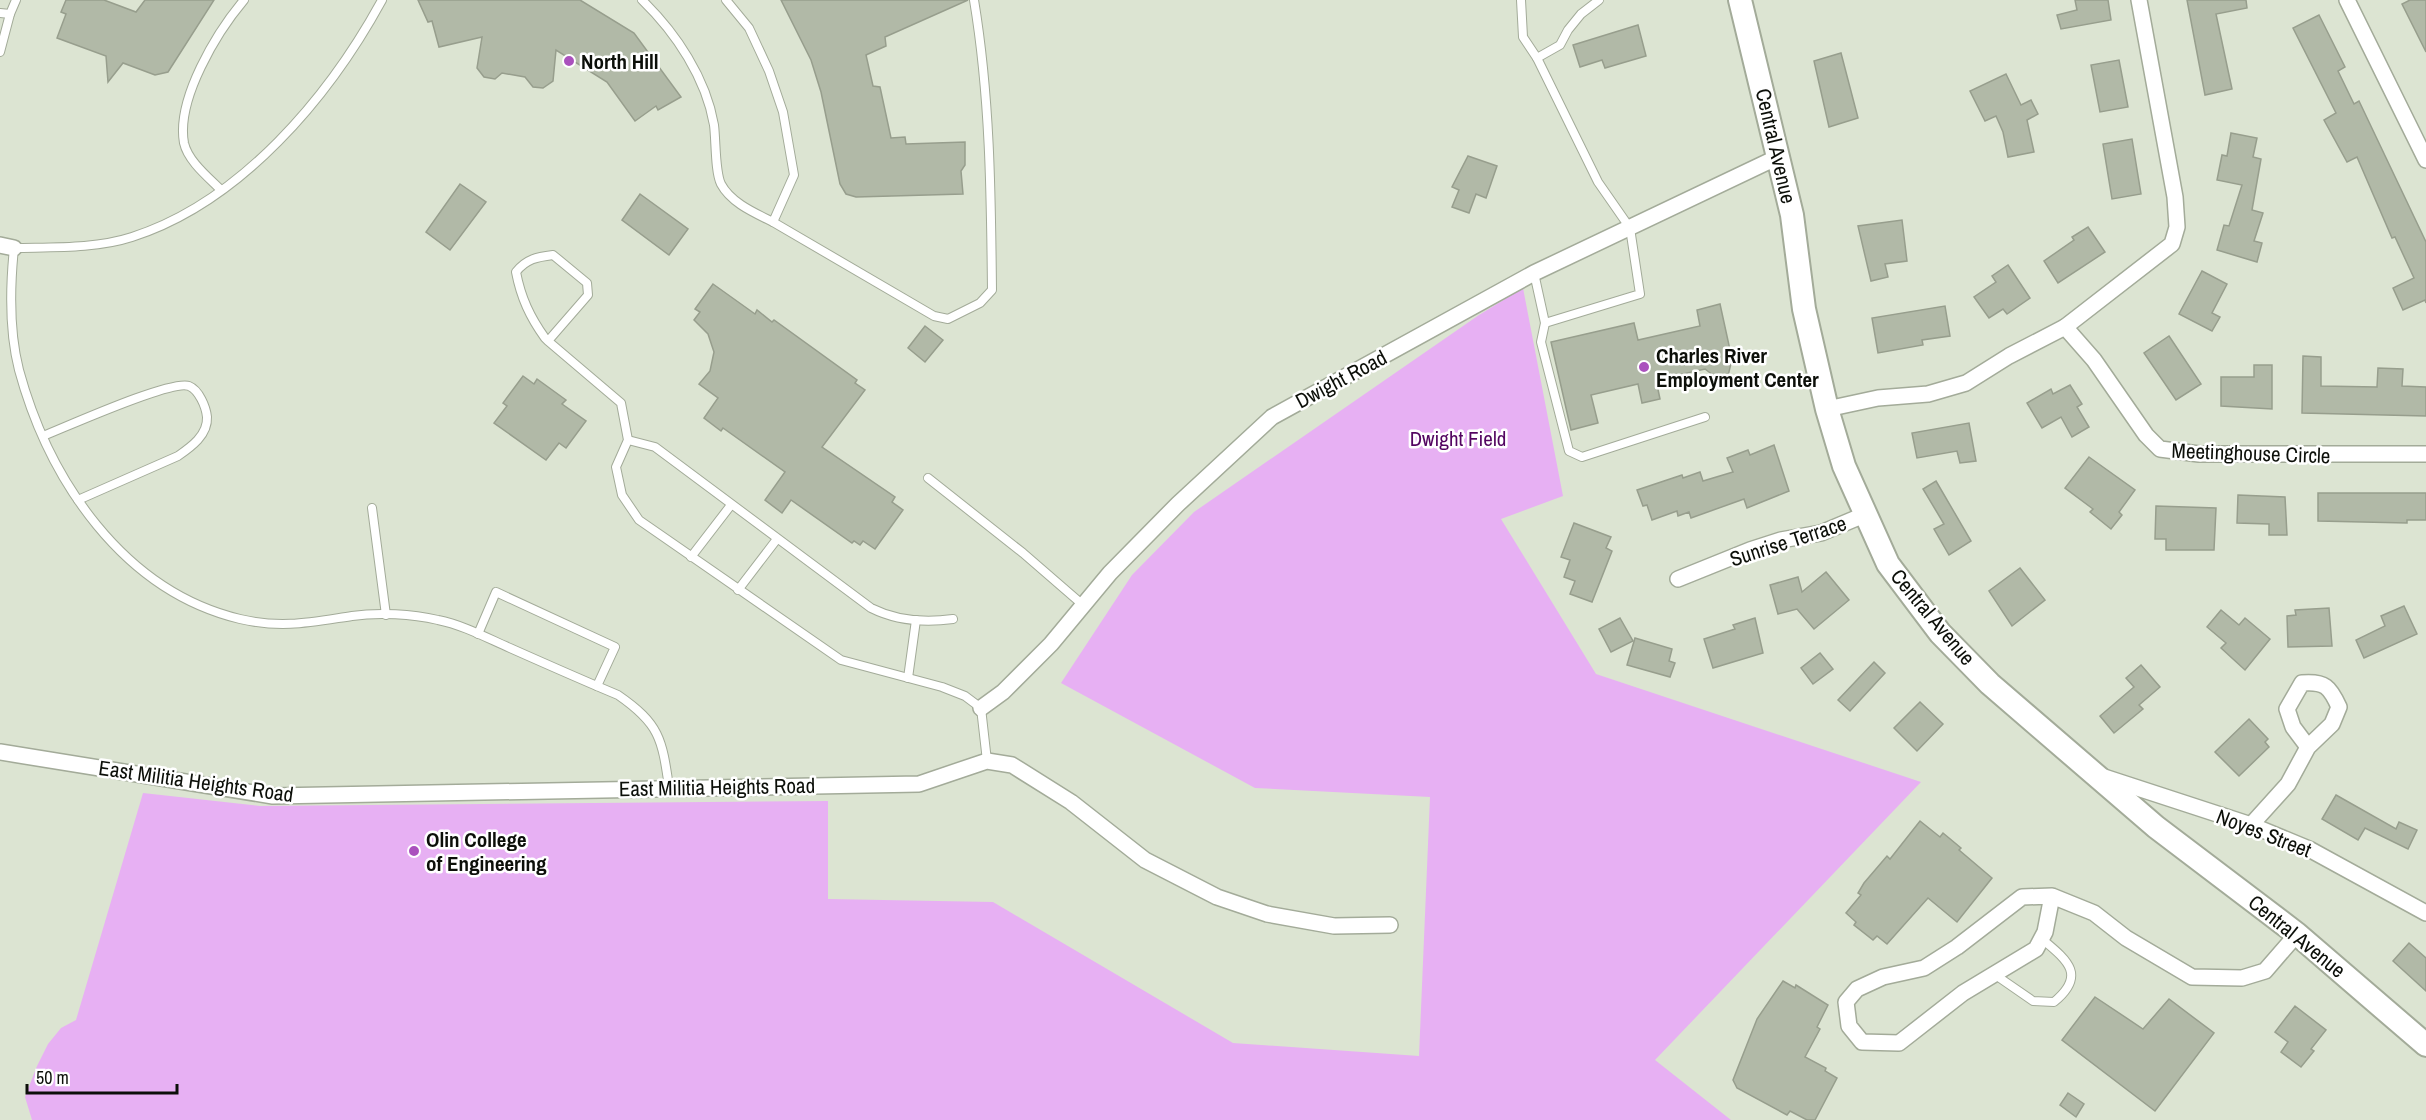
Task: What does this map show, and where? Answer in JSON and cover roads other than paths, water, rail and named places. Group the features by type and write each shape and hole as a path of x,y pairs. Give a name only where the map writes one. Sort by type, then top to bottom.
{"main road":[{"name":"Central Avenue","path":"1740,0 1792,215 1804,309 1827,409 1844,466 1864,515 1888,564 1940,633 1989,684 2156,828 2297,934 2426,1045"}],"street":[{"path":"1827,409 1878,398 1928,394 1966,383 2008,356 2065,327 2172,244 2177,227 2175,197 2139,0"},
{"path":"2347,0 2426,160"},
{"name":"Dwight Road","path":"981,708 1003,692 1051,644 1110,573 1178,504 1272,417 1534,273 1778,157"},
{"name":"Meetinghouse Circle","path":"2065,327 2094,360 2146,435 2160,449 2199,454 2426,454"},
{"name":"Sunrise Terrace","path":"1678,579 1750,550 1780,540 1821,533 1864,515"},
{"path":"2251,825 2288,784 2308,747"},
{"name":"East Militia Heights Road","path":"0,752 273,796 919,784 987,761"},
{"path":"987,761 1012,765 1031,776 1071,802 1145,860 1217,897 1267,915 1334,926 1390,926"},
{"name":"Noyes Street","path":"2093,774 2251,825 2309,849 2426,913"},
{"path":"2052,896 2046,932 2036,949 1955,999 1899,1043 1862,1042 1849,1026 1846,1002 1857,989 1883,977 1924,968 1957,947 2022,897 2052,896 2094,913 2126,938 2192,977 2242,978 2265,971 2297,934"}],"lane":[{"path":"0,52 16,0"},
{"path":"221,190 190,156 184,142 186,108 201,67 244,0"},
{"path":"382,0 337,75 302,117 263,155 221,190 185,215 131,238 78,247 7,246 12,319 19,368 43,436 58,469 96,526 125,555 167,590 203,607 241,619 276,624 312,624 355,615 386,615 437,619 478,634 618,695 649,720 659,736 669,787"},
{"path":"642,0 657,14 691,63 702,84 714,123 721,184 734,199 934,316 948,319 980,303 992,290 991,163 985,78 974,0"},
{"path":"726,0 748,28 769,71 783,112 794,175 773,222"},
{"path":"1521,0 1523,37 1537,58 1598,182 1630,228 1640,294 1545,322"},
{"path":"1537,58 1560,45 1568,30 1599,0"},
{"path":"0,13 10,14"},
{"path":"548,341 588,295 587,283 553,255 537,257 524,262 516,272 521,294 531,318 548,341 621,403 628,440 616,467 622,495 639,519 841,660 950,690 981,708 987,761"},
{"path":"1534,273 1545,322 1541,342 1569,452 1582,457 1705,417"},
{"path":"43,436 170,387 191,386 199,394 207,417 200,438 190,448 178,456 78,500"},
{"path":"628,440 655,447 871,608 888,616 928,623 953,619"},
{"path":"928,478 1023,553 1083,605"},
{"path":"691,557 732,505"},
{"path":"372,508 386,615"},
{"path":"738,590 777,539"},
{"path":"478,634 496,592 615,647 597,686"},
{"path":"908,678 916,620"},
{"path":"1994,975 2033,1001 2044,1004 2054,1002 2069,987 2072,976 2069,965 2042,939"}],"place":[{"name":"North Hill","path":"569,61"},
{"name":"Charles River Employment Center","path":"1644,367"},
{"name":"Olin College of Engineering","path":"414,851"}],"park label":[{"name":"Dwight Field","path":"1458,438"}]}
